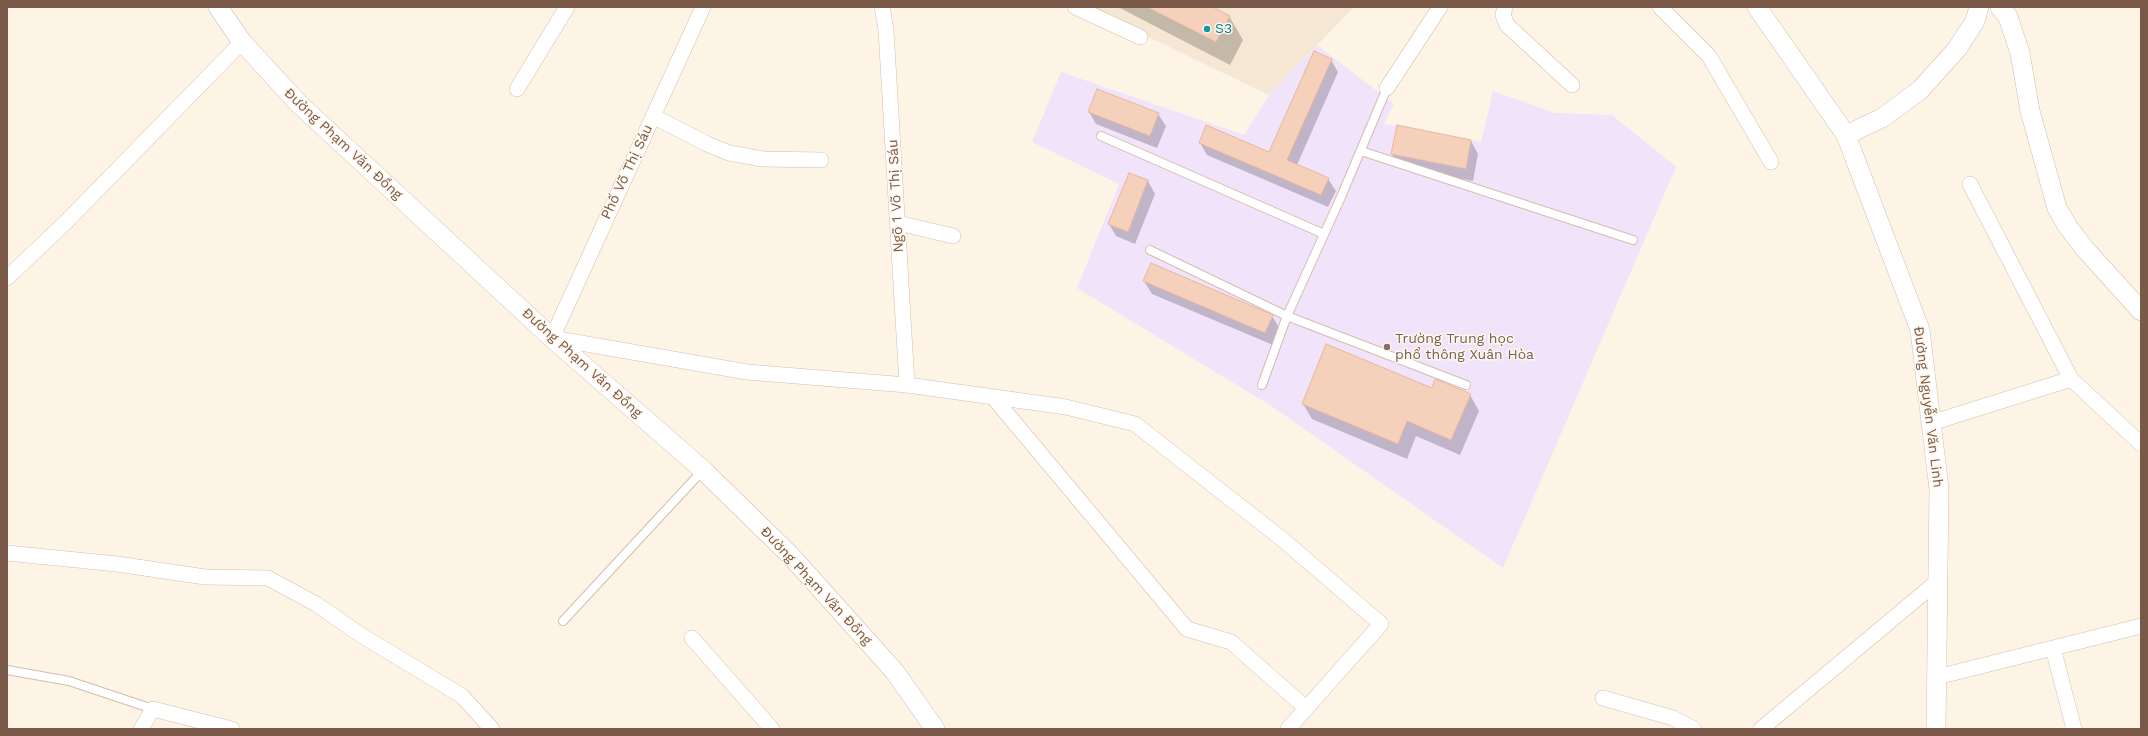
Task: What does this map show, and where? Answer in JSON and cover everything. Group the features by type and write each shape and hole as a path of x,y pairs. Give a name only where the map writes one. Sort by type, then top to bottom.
{"street":[{"name":"Đường Phạm Văn Đồng","path":"218,7 242,42 299,104 552,338 703,470 791,556 895,672 935,729"},
{"path":"517,88 567,7"},
{"name":"Phố Võ Thị Sáu","path":"552,338 703,7"},
{"name":"Ngõ 1 Võ Thị Sáu","path":"882,7 886,30 907,385"},
{"path":"1075,7 1140,37"},
{"path":"1387,88 1440,7"},
{"path":"1505,7 1503,15 1507,25 1572,86"},
{"path":"1660,7 1709,56 1771,162"},
{"name":"Đường Nguyễn Văn Linh","path":"1757,7 1846,135 1920,330 1939,489 1936,729"},
{"path":"1846,135 1882,118 1920,90 1957,49 1975,21 1979,7"},
{"path":"2000,7 2008,17 2020,53 2030,111 2057,208 2068,227 2085,249 2141,311"},
{"path":"7,278 72,216 242,42"},
{"path":"653,116 707,144 729,153 763,159 822,160"},
{"path":"1970,184 2071,379 2141,444"},
{"path":"898,223 953,236"},
{"path":"552,338 747,372 907,385 1066,407 1135,424 1282,539 1381,624 1288,729"},
{"path":"1931,423 2071,379"},
{"path":"993,397 1187,629 1231,642 1306,708"},
{"path":"7,553 117,564 205,577 268,578 316,604 361,635 462,696 492,729"},
{"path":"1761,729 1938,580"},
{"path":"1937,678 2141,626"},
{"path":"692,638 772,729"},
{"path":"2053,648 2074,729"},
{"path":"1603,698 1673,718 1694,729"},
{"path":"141,729 153,709 232,729"}],"lane":[{"path":"1262,385 1287,316 1361,151 1387,88"},
{"path":"1101,136 1324,234"},
{"path":"1361,151 1633,240"},
{"path":"1150,250 1287,316 1466,385"},
{"path":"563,621 703,470"},
{"path":"7,670 69,681 153,709"}],"shaded area":[{"path":"1086,7 1354,7 1269,95"},
{"name":"Trường Trung học phổ thông Xuân Hòa","path":"1317,45 1394,104 1384,124 1481,142 1493,91 1555,113 1612,115 1676,167 1503,568 1273,407 1077,288 1119,184 1032,142 1061,72 1244,135 1269,95"}],"building":[{"name":"S3","path":"1147,7 1213,7 1230,16 1216,42"},
{"path":"1314,51 1332,59 1287,160 1329,178 1321,195 1199,143 1206,125 1269,152"},
{"path":"1097,89 1159,113 1150,136 1088,112"},
{"path":"1397,125 1471,140 1466,169 1391,154"},
{"path":"1129,173 1148,180 1128,232 1108,224"},
{"path":"1151,263 1273,315 1265,333 1143,281"},
{"path":"1326,344 1432,388 1435,379 1471,394 1451,440 1407,421 1398,444 1302,404"}],"place":[{"name":"S3","path":"1207,29"},
{"name":"Trường Trung học phổ thông Xuân Hòa","path":"1387,347"}]}
